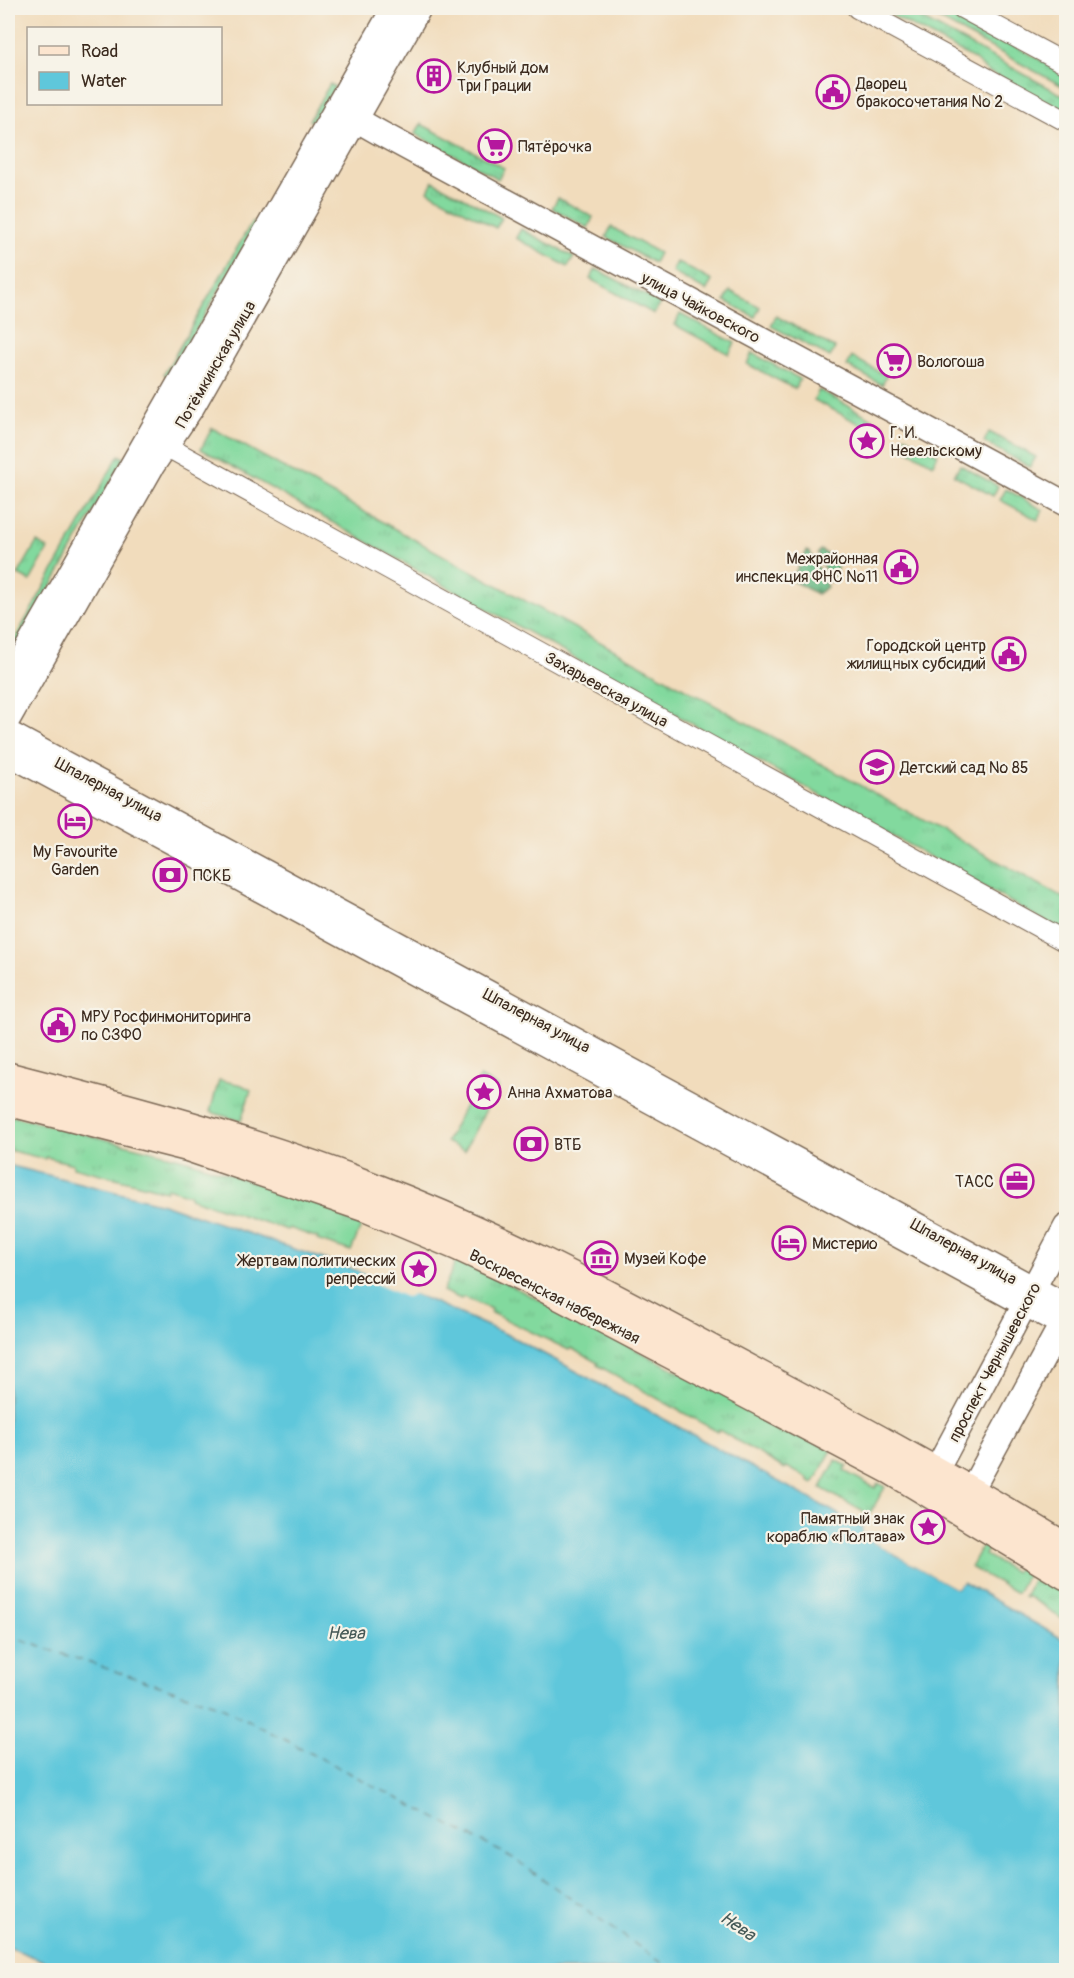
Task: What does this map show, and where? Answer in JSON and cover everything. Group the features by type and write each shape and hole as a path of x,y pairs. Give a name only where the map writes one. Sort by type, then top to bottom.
{"main road":[{"name":"Воскресенская набережная","path":"8,1076 199,1127 277,1152 376,1187 465,1223 578,1278 795,1393 936,1470 1066,1547"},
{"name":"Воскресенская набережная","path":"8,1102 189,1148 368,1209 456,1246 527,1279 890,1470 1066,1576"}],"street":[{"name":"Потёмкинская улица","path":"8,682 157,441 192,407 346,114 394,8"},
{"name":"Потёмкинская улица","path":"346,114 419,8"},
{"path":"856,8 1066,121"},
{"path":"962,8 1066,64"},
{"name":"улица Чайковского","path":"346,114 1066,504"},
{"name":"Потёмкинская улица","path":"8,719 152,466 157,441"},
{"name":"Захарьевская улица","path":"157,441 1066,942"},
{"name":"Шпалерная улица","path":"8,733 1030,1296 1065,1318"},
{"name":"Шпалерная улица","path":"8,753 1030,1296"},
{"name":"проспект Чернышевского","path":"936,1470 1066,1227"},
{"path":"971,1491 1065,1318"},
{"path":"936,1470 937,1489 941,1500"}],"green space":[{"path":"878,8 902,8 1066,97 1066,113 987,71 974,59"},
{"path":"918,8 945,8 1066,74 1066,88"},
{"path":"330,84 335,87 314,123 309,120"},
{"path":"421,124 504,168 498,179 415,134"},
{"path":"433,181 502,218 496,228 428,191"},
{"path":"558,198 593,217 588,228 552,208"},
{"path":"252,222 257,224 169,377 164,374"},
{"path":"611,227 659,253 654,263 606,237"},
{"path":"521,229 574,257 568,267 516,238"},
{"path":"677,262 712,281 706,291 672,272"},
{"path":"596,269 660,303 654,314 590,279"},
{"path":"730,291 760,307 755,317 725,301"},
{"path":"680,314 735,343 729,354 675,325"},
{"path":"776,316 835,348 830,357 771,326"},
{"path":"752,353 800,379 795,389 747,364"},
{"path":"852,357 887,376 882,385 847,366"},
{"path":"819,390 884,425 879,434 814,400"},
{"path":"212,428 1066,899 1066,933 201,449"},
{"path":"989,432 1036,457 1030,467 984,442"},
{"path":"905,436 938,454 933,464 899,445"},
{"path":"119,455 124,458 8,663 8,651"},
{"path":"960,465 998,486 993,496 954,475"},
{"path":"1006,489 1043,510 1038,520 1000,500"},
{"path":"37,542 48,549 30,581 18,575"},
{"path":"820,550 840,561 830,582 818,554"},
{"path":"807,551 810,552 827,587 817,594 791,580"},
{"path":"480,1077 498,1087 464,1151 446,1142"},
{"path":"219,1080 242,1085 251,1090 241,1121 210,1112"},
{"path":"8,1115 184,1159 364,1219 351,1251 289,1228 287,1230 190,1198 190,1195 167,1188 166,1191 73,1167 73,1164 8,1150"},
{"path":"457,1258 832,1450 813,1484 808,1481 809,1479 787,1467 785,1469 719,1430 718,1432 597,1365 598,1363 571,1348 569,1350 490,1312 491,1309 443,1291"},
{"path":"836,1460 847,1466 844,1471 875,1488 878,1483 885,1487 869,1515 821,1488"},
{"path":"982,1545 988,1549 985,1555 1015,1572 1018,1568 1028,1573 1017,1593 970,1567"},
{"path":"1038,1570 1066,1588 1066,1621 1027,1596 1024,1597"}],"water":[{"name":"Нева","path":"8,1165 163,1204 358,1271 510,1336 862,1527 864,1537 953,1587 956,1588 963,1582 1066,1641 1066,1970 67,1970 8,1947"}],"pier":[{"path":"359,1268 423,1294 422,1297 414,1294 406,1297 369,1281 367,1275 358,1271"},
{"path":"862,1527 865,1528 865,1535 954,1584 963,1582 953,1587 864,1537"}],"ferry route":[{"path":"8,1636 218,1705 513,1858 672,1970"}],"place":[{"name":"Клубный дом Три Грации","path":"434,76"},
{"name":"Дворец бракосочетания № 2","path":"833,92"},
{"name":"Пятёрочка","path":"495,146"},
{"name":"Вологоша","path":"894,361"},
{"name":"Г. И. Невельскому","path":"867,441"},
{"name":"Межрайонная инспекция ФНС №11","path":"901,567"},
{"name":"Городской центр жилищных субсидий","path":"1009,654"},
{"name":"Детский сад № 85","path":"877,767"},
{"name":"My Favourite Garden","path":"75,821"},
{"name":"ПСКБ","path":"170,875"},
{"name":"МРУ Росфинмониторинга по СЗФО","path":"58,1025"},
{"name":"Анна Ахматова","path":"484,1092"},
{"name":"ВТБ","path":"531,1144"},
{"name":"ТАСС","path":"1017,1181"},
{"name":"Мистерио","path":"789,1243"},
{"name":"Музей Кофе","path":"601,1258"},
{"name":"Жертвам политических репрессий","path":"419,1269"},
{"name":"Памятный знак кораблю «Полтава»","path":"928,1527"}]}
